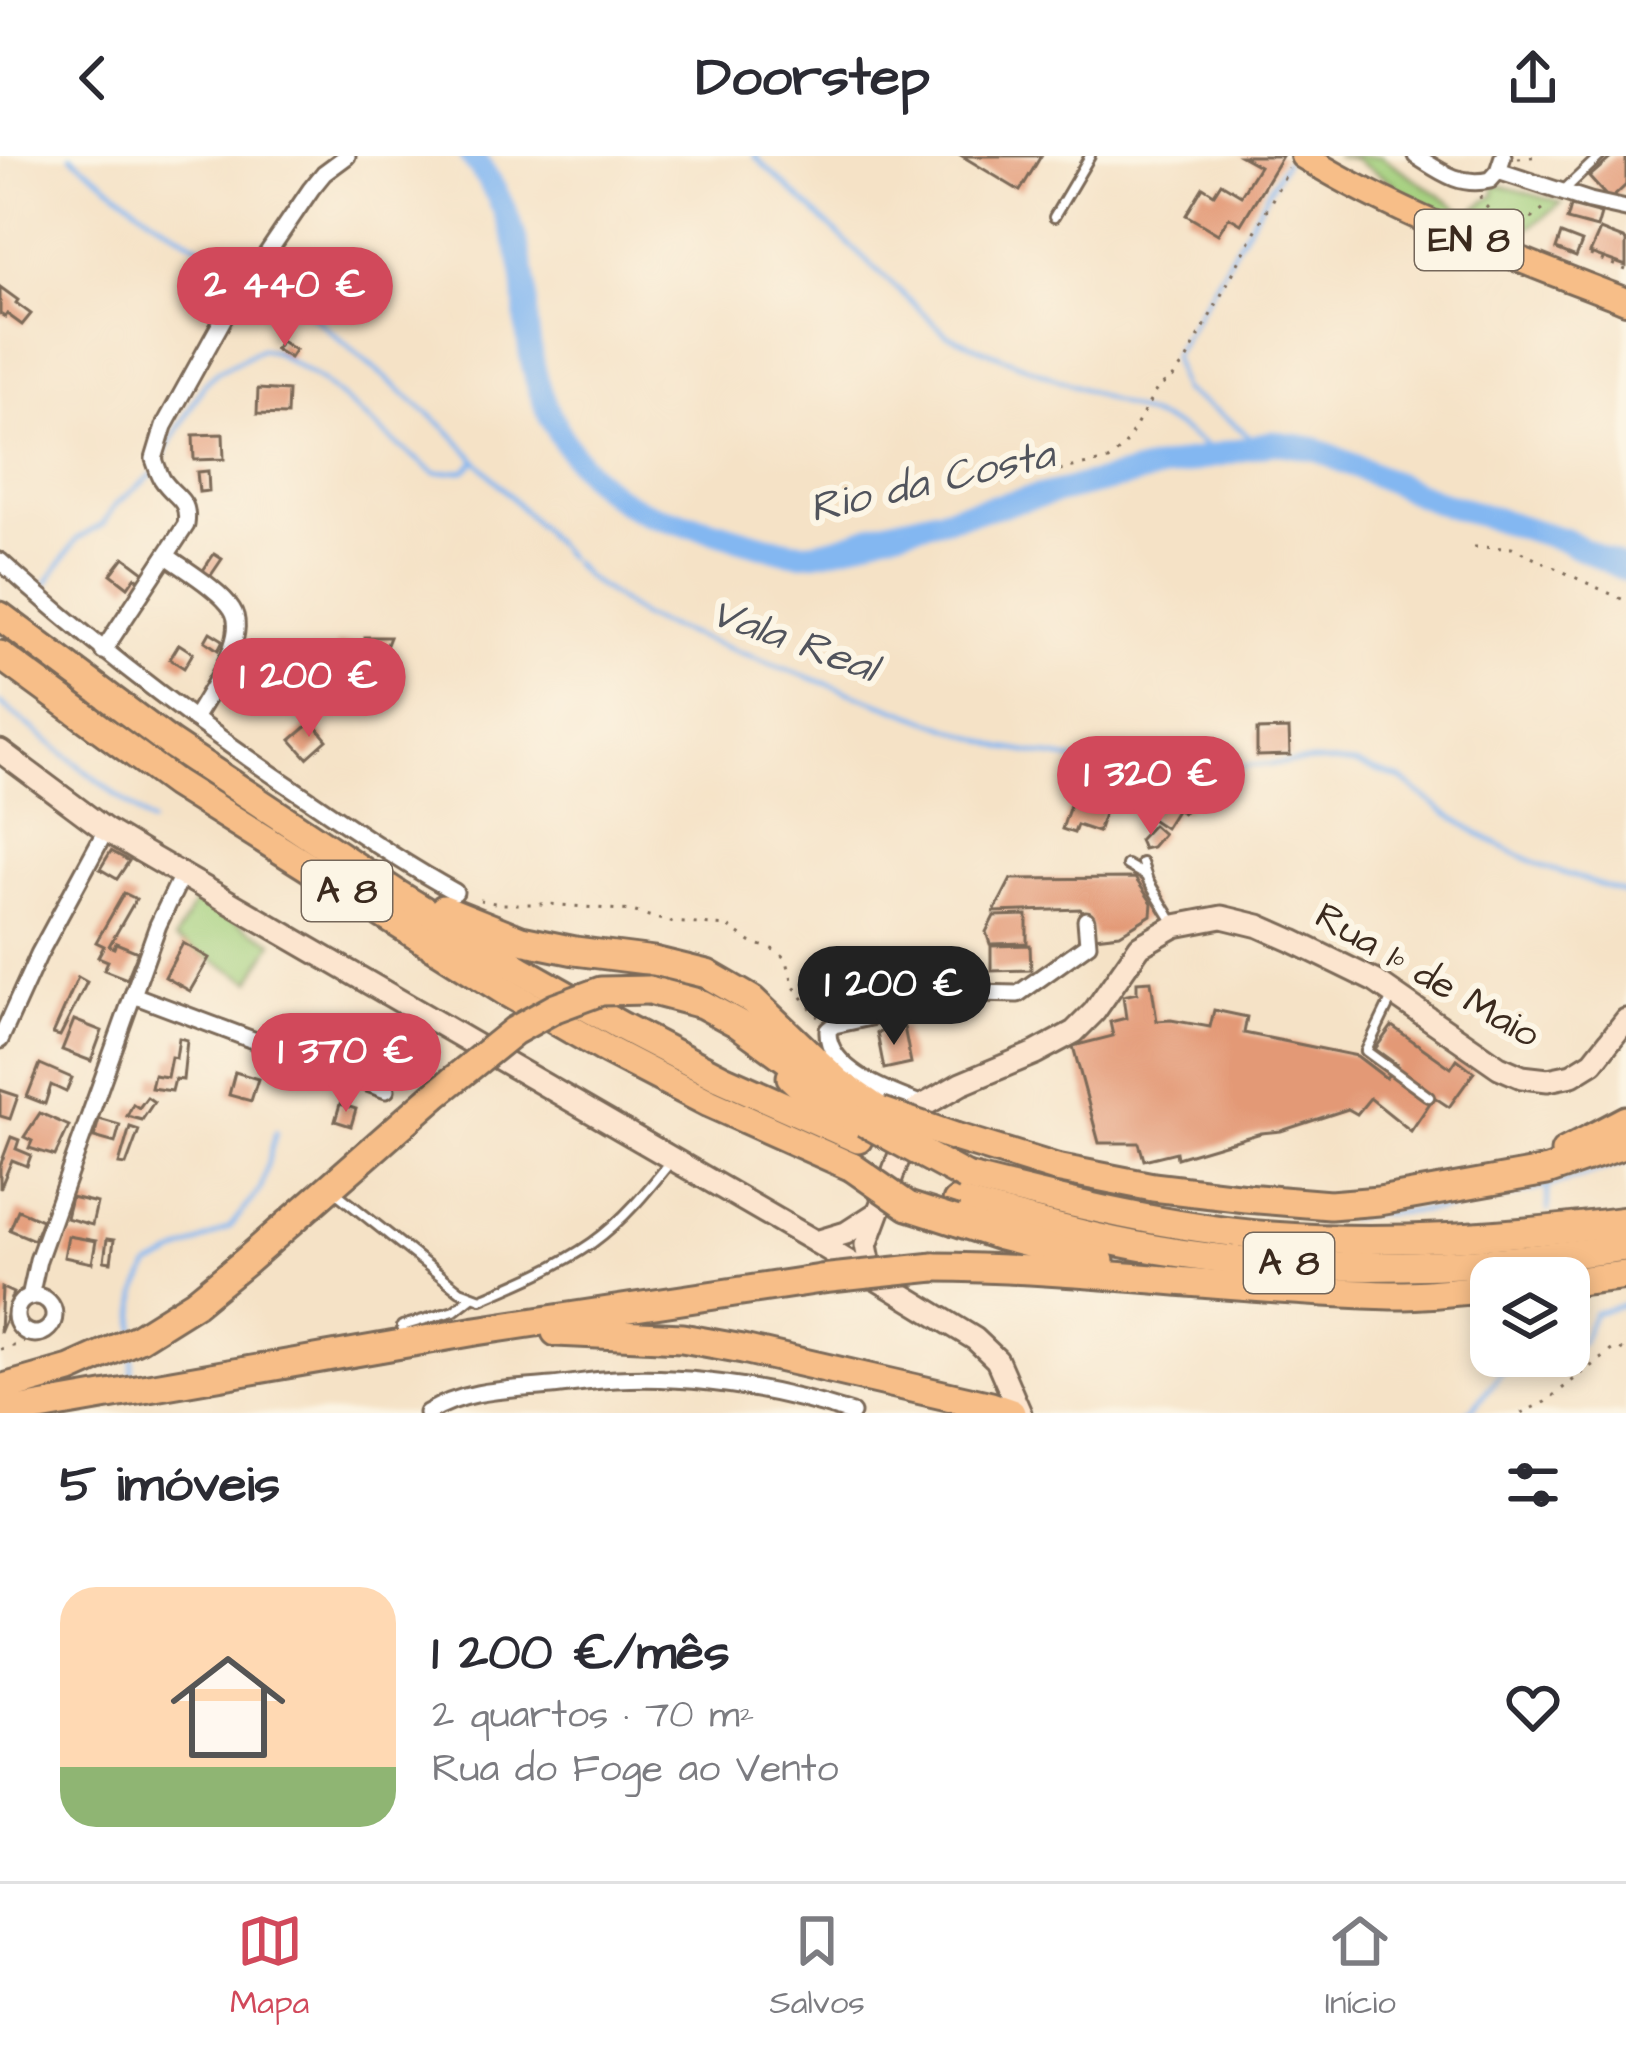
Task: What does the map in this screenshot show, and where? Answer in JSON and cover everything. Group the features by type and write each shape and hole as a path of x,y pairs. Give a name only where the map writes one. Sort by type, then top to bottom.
{"highway":[{"name":"A 8","path":"0,616 170,743 521,970 721,1078 863,1135"},
{"name":"A 8","path":"0,655 176,783 508,993 608,1050 709,1103 863,1135"},
{"path":"397,894 451,910 521,940 707,974 752,1000 838,1082 863,1135 908,1206 959,1200"},
{"path":"0,1390 70,1369 140,1338 212,1289 514,1031 555,1008 602,991 649,990 701,1004 737,1023 803,1089 959,1200 1000,1237 1228,1284"},
{"path":"1524,1174 1626,1120"},
{"path":"863,1135 955,1137 1056,1168 1153,1186 1330,1204 1379,1202 1524,1174 1626,1144"},
{"name":"A 8","path":"959,1200 1107,1212 1268,1236 1358,1240 1544,1231 1626,1221"},
{"name":"A 8","path":"959,1200 1101,1239 1264,1262 1449,1267 1626,1247"},
{"path":"5,1413 476,1330 934,1267 1395,1295 1470,1290"},
{"path":"1590,1279 1626,1275"},
{"path":"476,1330 682,1338 1001,1409"}],"main road":[{"name":"EN 8","path":"1306,159 1456,235 1626,301"}],"street":[{"path":"103,651 186,525 185,504 164,483 154,459 164,426 216,330 310,188 347,156"},
{"path":"1416,156 1457,181 1476,183 1490,180 1502,161 1562,192 1626,209"},
{"path":"167,556 230,604 238,622 236,642 194,719"},
{"path":"0,561 103,651 194,719 360,834 455,892"},
{"path":"0,751 106,830 975,1339 997,1360 1020,1413"},
{"path":"0,1040 106,830"},
{"path":"30,1297 47,1300 53,1311 52,1324 37,1334 21,1328 18,1307 30,1297 38,1260 158,926 182,875"},
{"name":"Rua 1º de Maio","path":"1175,926 1222,917 1259,926 1376,981 1498,1066 1522,1077 1548,1080 1572,1075 1593,1062 1624,1025"},
{"path":"923,1105 845,1066 832,1052 828,1030 940,996 1018,994 1088,944 1086,920"},
{"path":"842,1258 877,1213 917,1109 1074,1032 1094,1012 1140,946 1175,926"},
{"path":"134,994 386,1090"},
{"path":"816,1242 856,1239"},
{"path":"856,1239 872,1276"},
{"path":"427,1413 483,1391 616,1379 705,1381 812,1400 852,1413"}],"lane":[{"path":"1054,217 1090,156"},
{"path":"1562,192 1600,156"},
{"path":"1142,863 1175,926"},
{"path":"1127,865 1146,876"},
{"path":"1394,994 1366,1051 1429,1097"},
{"path":"330,1188 460,1291 482,1299 592,1243 639,1202 673,1159"},
{"path":"405,1343 402,1326 454,1311 474,1296"}],"path":[{"path":"1502,161 1540,156"},
{"path":"988,484 1108,460 1124,447 1157,387 1171,380 1187,358 1306,159"},
{"path":"1476,183 1482,202 1513,237 1562,192"},
{"path":"1590,255 1626,269"},
{"path":"1598,273 1602,260"},
{"path":"1474,547 1513,548 1626,602"},
{"path":"455,892 500,904 632,911 669,922 728,926 750,942 778,951 807,1006 834,1025"},
{"path":"0,1349 18,1346 37,1334"},
{"path":"1521,1413 1545,1402 1613,1349 1626,1353"}],"green space":[{"path":"1335,156 1381,156 1464,212 1494,195 1494,186 1500,185 1562,203 1512,244 1439,215 1399,195 1392,182 1355,160"},
{"path":"196,900 273,942 251,981 175,939"}],"building":[{"path":"962,156 1041,156 1020,191"},
{"path":"1241,156 1282,156 1241,224 1229,217 1218,234 1186,215 1203,187 1214,194 1221,183 1241,195 1259,166"},
{"path":"1613,156 1626,156 1626,185 1610,200 1589,177"},
{"path":"1571,206 1601,214 1597,228 1567,220"},
{"path":"1600,230 1626,240 1626,266 1590,253"},
{"path":"1561,234 1582,242 1576,257 1556,249"},
{"path":"0,287 31,314 22,325 0,314"},
{"path":"281,341 295,350 290,358 275,349"},
{"path":"258,389 288,391 287,415 257,414"},
{"path":"223,434 224,459 194,460 193,435"},
{"path":"208,471 209,491 199,492 197,472"},
{"path":"214,554 222,559 209,578 202,572"},
{"path":"124,557 148,575 143,582 135,577 128,587 111,574"},
{"path":"210,632 223,640 218,650 205,641"},
{"path":"365,637 390,637 384,652 377,651 377,664 366,664 365,673 336,671 337,644 365,645"},
{"path":"179,644 193,653 184,668 170,659"},
{"path":"231,670 250,680 241,697 222,687"},
{"path":"312,722 327,740 307,758 291,740"},
{"path":"1289,729 1290,755 1257,756 1257,730"},
{"path":"1143,787 1168,804 1178,790 1194,801 1183,813 1177,809 1165,828 1132,803"},
{"path":"1073,797 1106,808 1098,832 1077,825 1074,833 1062,829"},
{"path":"1153,825 1163,834 1152,847 1143,849 1139,840"},
{"path":"111,851 129,861 117,879 100,869"},
{"path":"1135,878 1152,903 1151,915 1120,934 1094,937 1087,914 1080,909 994,912 1011,879"},
{"path":"124,893 136,899 109,946 114,948 116,943 138,952 127,979 104,970 108,961 98,957 104,946 96,942"},
{"path":"1027,915 1027,943 990,944 986,932 994,916"},
{"path":"183,943 209,958 190,991 165,977"},
{"path":"1030,945 1031,970 991,971 991,946"},
{"path":"78,977 87,982 60,1036 53,1034"},
{"path":"1151,981 1157,1021 1210,1027 1214,1010 1247,1017 1244,1033 1357,1056 1386,1078 1396,1064 1375,1049 1392,1026 1451,1068 1457,1059 1474,1072 1449,1107 1434,1097 1411,1131 1370,1098 1357,1114 1348,1109 1177,1158 1176,1152 1144,1160 1139,1143 1099,1143 1073,1046 1113,1036 1110,1022 1126,1018 1123,996 1137,993 1137,982"},
{"path":"74,1020 102,1031 91,1061 62,1050"},
{"path":"904,1027 911,1063 884,1069 877,1033"},
{"path":"179,1038 187,1040 183,1080 175,1079 172,1091 151,1088 154,1075 167,1077"},
{"path":"40,1064 72,1078 66,1092 51,1085 45,1104 27,1097"},
{"path":"235,1072 258,1079 251,1101 229,1095"},
{"path":"0,1090 18,1096 10,1119 0,1116"},
{"path":"147,1097 154,1102 142,1120 127,1116 133,1104 139,1108"},
{"path":"340,1104 356,1109 351,1126 335,1121"},
{"path":"40,1113 69,1126 55,1156 29,1148 32,1141 24,1137"},
{"path":"99,1119 120,1125 115,1143 94,1137"},
{"path":"130,1127 139,1130 126,1165 119,1164"},
{"path":"11,1137 19,1140 16,1149 31,1155 27,1166 12,1160 0,1189 0,1166"},
{"path":"71,1197 97,1203 92,1225 66,1218"},
{"path":"18,1210 42,1220 34,1240 10,1230"},
{"path":"68,1236 96,1241 92,1263 64,1257"},
{"path":"107,1239 114,1240 111,1262 104,1261"},
{"path":"2,1288 13,1293 14,1299 0,1333"}],"waterway":[{"name":"Vala Real","path":"71,156 148,215 305,310 448,430 585,576 642,617 1004,748 1107,766 1355,764 1401,779 1494,843 1542,866 1626,894"},
{"name":"Rio da Costa","path":"471,156 497,196 516,241 533,364 551,418 582,466 602,486 652,515 782,550 814,552 1274,442 1315,449 1435,501 1564,540 1626,570"},
{"path":"754,156 947,335 1176,426 1219,455"},
{"path":"1260,445 1182,390 1173,356 1285,162"},
{"path":"163,455 203,386 217,372 261,349 273,351 321,380 435,473 465,471 475,462"},
{"path":"46,584 77,539 102,525 116,504 153,474"},
{"path":"0,703 151,823"},
{"path":"135,1330 137,1294 149,1267 230,1227 261,1188 276,1132"},
{"path":"1348,1218 1474,1204 1626,1162"},
{"path":"1547,1188 1548,1210"},
{"path":"1590,1322 1594,1313 1626,1305"},
{"path":"131,1383 133,1353"},
{"path":"1465,1413 1498,1377"}]}
